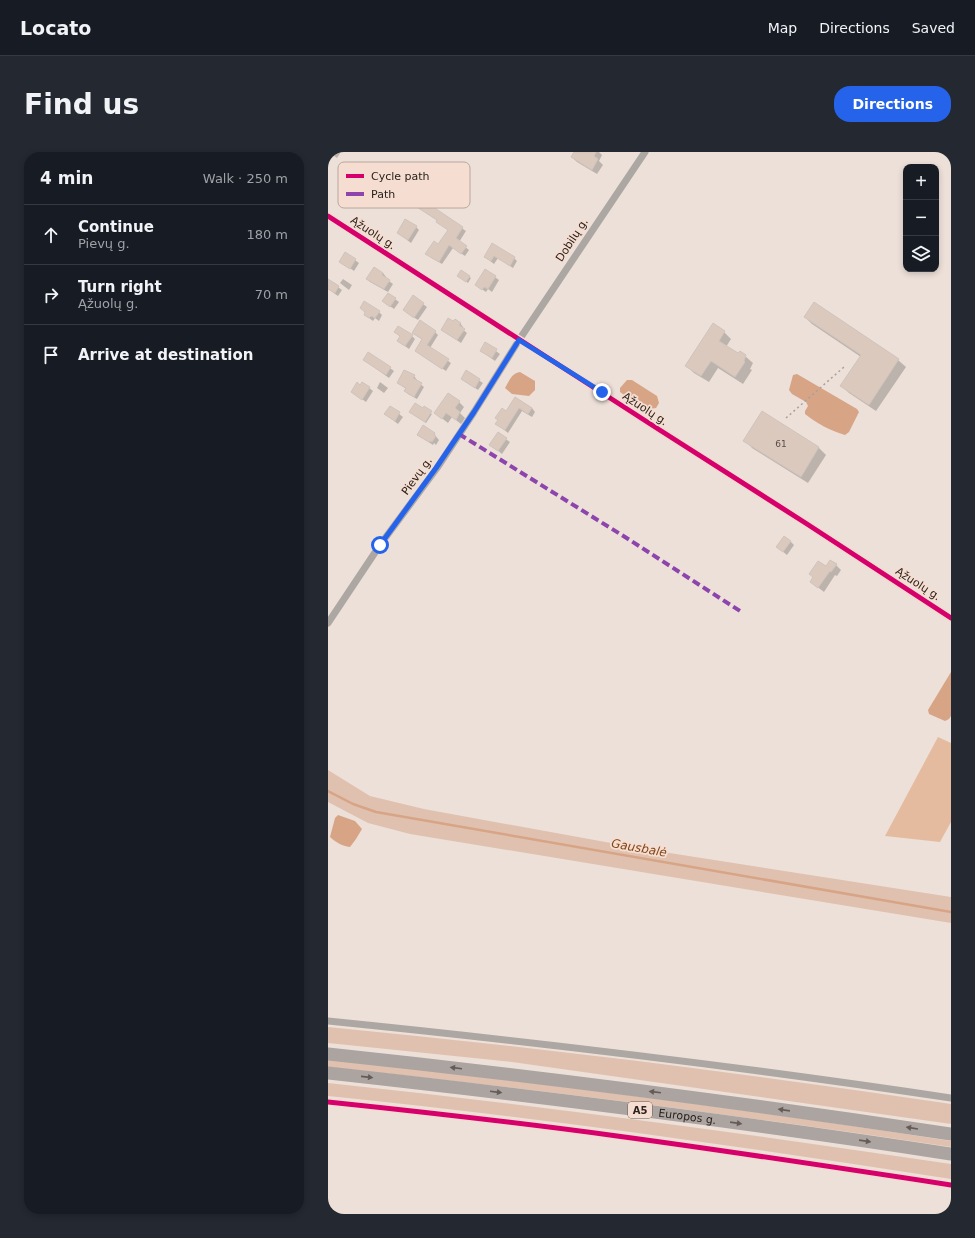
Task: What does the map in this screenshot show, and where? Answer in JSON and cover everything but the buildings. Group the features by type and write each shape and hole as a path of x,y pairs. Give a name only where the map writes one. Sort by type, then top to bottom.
{"highway":[{"name":"Europos g.","path":"328,1054 487,1071 657,1092 951,1134"},
{"name":"Europos g.","path":"328,1073 648,1111 951,1154"}],"street":[{"name":"Dobilų g.","path":"519,340 645,152"},
{"name":"Ąžuolų g.","path":"328,216 951,618"},
{"name":"Pievų g.","path":"328,623 380,545 436,468 474,412 519,340"},
{"path":"328,1021 646,1057 951,1098"},
{"path":"328,1102 467,1117 608,1135 951,1185"}],"path":[{"path":"786,418 844,367"}],"shaded area":[{"path":"520,372 535,381 535,390 529,396 512,394 505,388 509,380"},
{"path":"797,374 857,409 859,412 849,432 845,435 834,431 819,424 805,414 808,406 806,402 792,394 789,390 793,375"},
{"path":"627,380 632,380 657,396 659,403 656,408 644,409 620,392 620,388"},
{"path":"951,672 951,716 945,721 929,714 928,710"},
{"path":"938,737 951,743 951,822 940,842 885,836"},
{"path":"328,770 370,796 424,809 644,849 951,897 951,923 410,834 368,823 328,802"},
{"path":"338,815 355,821 362,829 350,847 339,844 330,837 335,818"},
{"path":"328,1027 640,1061 951,1104 951,1124 512,1062 328,1043"},
{"path":"328,1059 562,1087 796,1118 951,1141 951,1147 640,1104 484,1084 328,1067"},
{"path":"328,1083 640,1120 951,1164 951,1179 640,1133 484,1113 328,1096"}],"waterway":[{"name":"Gausbalė","path":"328,791 353,804 376,812 951,912"}],"marked path":[{"path":"459,434 625,537 740,611"}],"cycle path":[{"path":"328,216 951,618"},
{"path":"328,1102 617,1136 951,1185"}],"route":[{"path":"380,545 436,468 474,412 519,340 602,392"}]}
